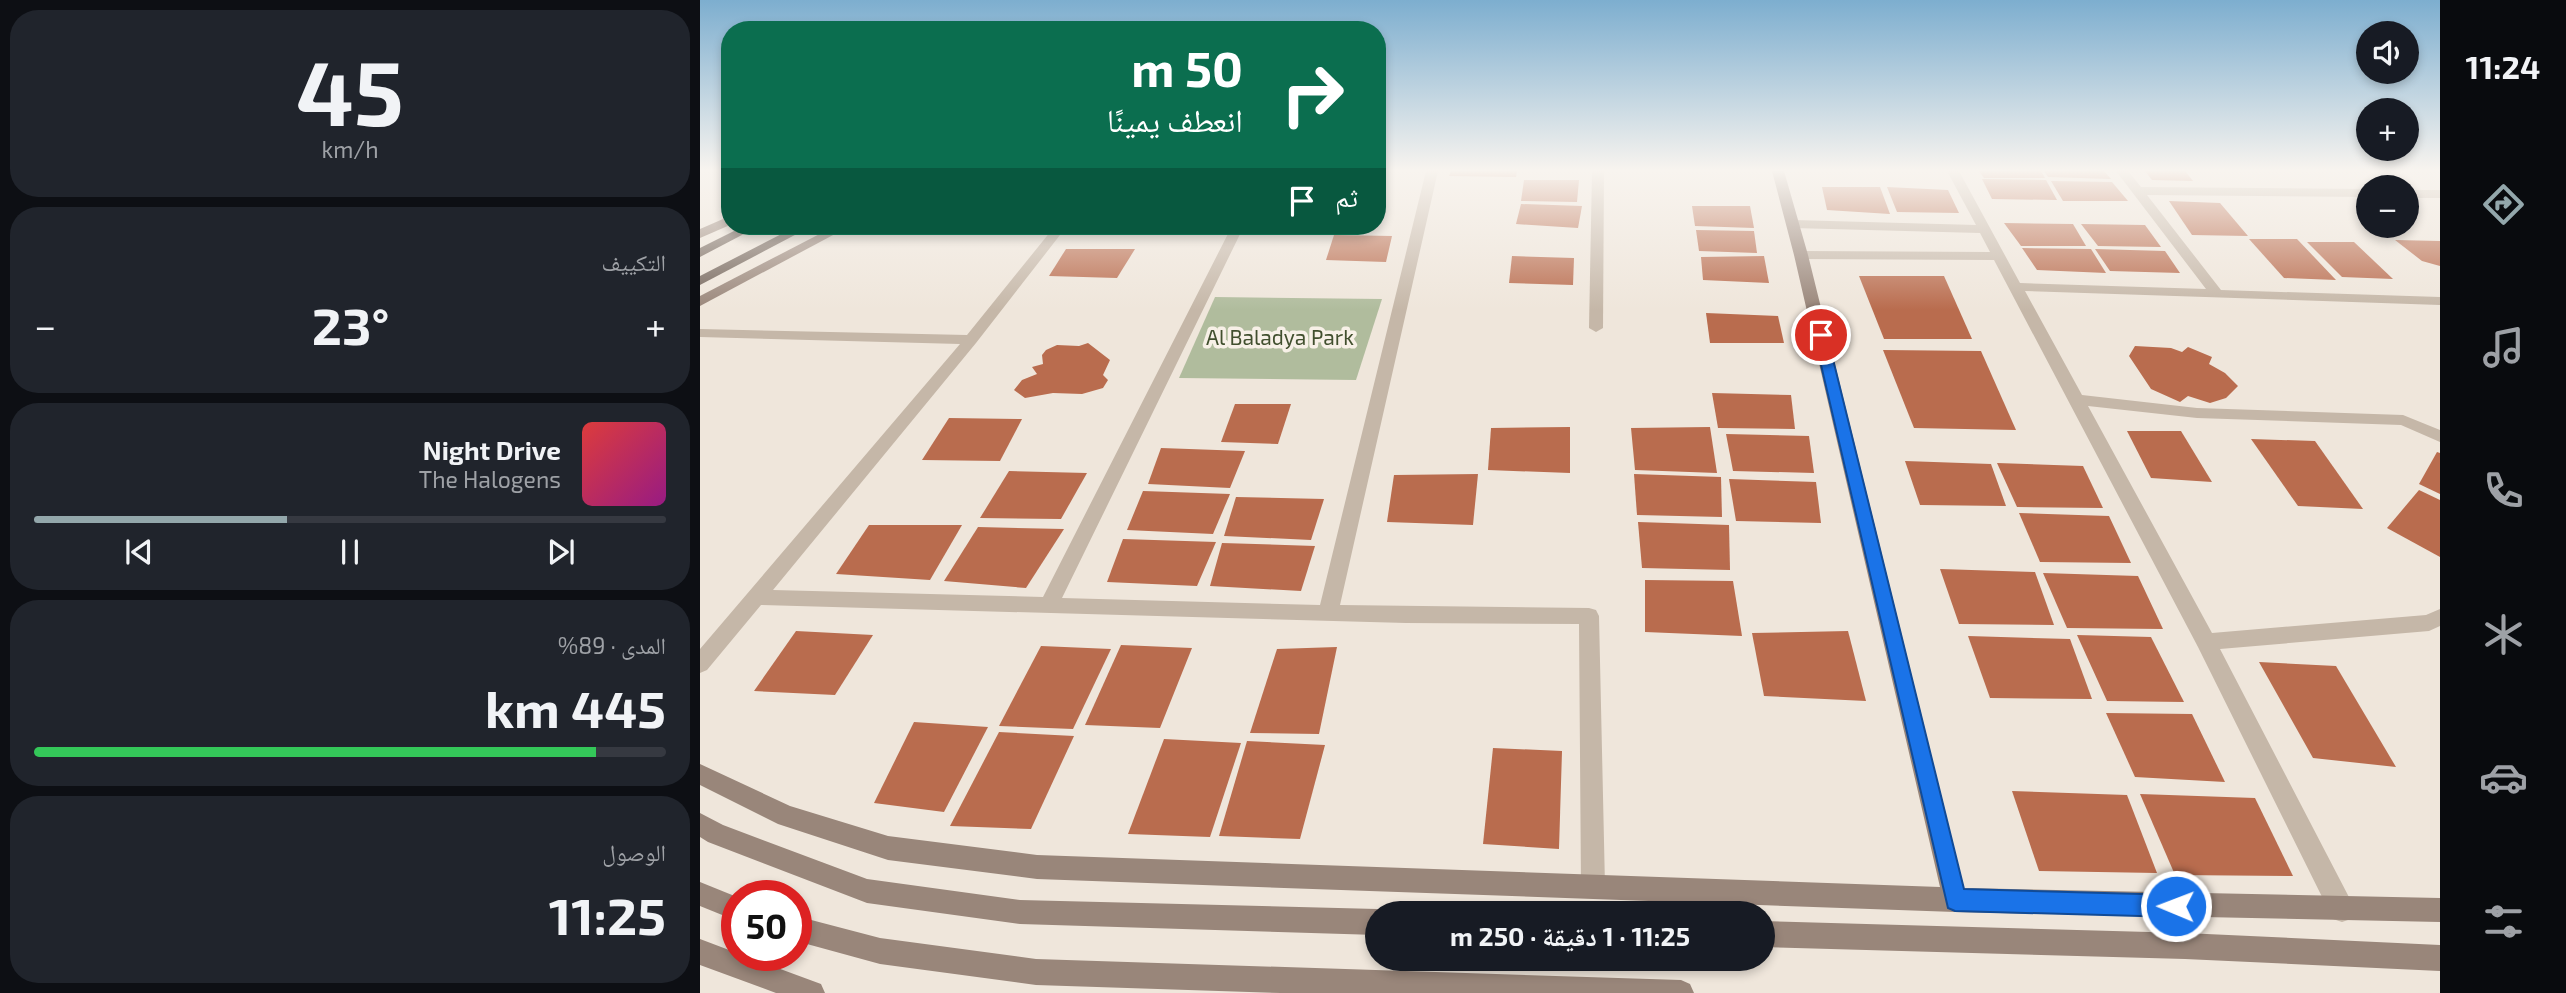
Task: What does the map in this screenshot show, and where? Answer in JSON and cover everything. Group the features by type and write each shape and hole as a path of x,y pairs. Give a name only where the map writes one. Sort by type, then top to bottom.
{"main road":[{"path":"1791,217 1955,900"},
{"path":"700,234 721,224"},
{"path":"700,253 735,235"},
{"path":"700,281 789,235"},
{"path":"700,302 827,235"},
{"path":"700,774 786,816 888,848 1037,867 1955,900 2440,910"},
{"path":"700,824 716,834 867,891 1020,912 1365,922"},
{"path":"700,894 721,903"},
{"path":"812,932 880,951 1036,972 1681,993"},
{"path":"1775,934 2185,946 2440,958"},
{"path":"700,951 812,993"}],"street":[{"path":"1328,612 1421,217"},
{"path":"1596,328 1597,217"},
{"path":"1978,217 2206,642 2342,910"},
{"path":"2158,217 2217,294"},
{"path":"1793,224 1984,229"},
{"path":"700,664 971,341 1054,235"},
{"path":"1049,605 1234,235"},
{"path":"1801,255 1998,256"},
{"path":"2015,287 2440,301"},
{"path":"700,333 971,341"},
{"path":"2076,400 2197,413 2403,420 2440,436"},
{"path":"755,597 1589,616 1593,886"},
{"path":"2206,642 2429,623 2440,617"}],"green space":[{"name":"Al Baladya Park","path":"1215,297 1382,299 1356,380 1179,378"}],"building":[{"path":"1518,217 1580,217 1578,228 1516,224"},
{"path":"1694,217 1752,217 1754,228 1695,226"},
{"path":"2180,217 2232,217 2248,236 2192,235"},
{"path":"2004,223 2073,224 2086,246 2021,246"},
{"path":"2081,224 2145,225 2161,247 2098,246"},
{"path":"1696,230 1754,231 1757,253 1699,251"},
{"path":"1334,235 1392,236 1386,262 1326,260"},
{"path":"2249,239 2297,239 2336,280 2284,278"},
{"path":"2395,240 2440,241 2440,266 2422,261"},
{"path":"2307,242 2354,242 2393,279 2342,277"},
{"path":"2022,248 2091,249 2106,273 2037,270"},
{"path":"1066,249 1135,249 1117,278 1049,276"},
{"path":"2095,249 2165,251 2180,273 2110,271"},
{"path":"1512,256 1574,258 1573,285 1509,283"},
{"path":"1764,256 1769,283 1703,280 1701,257"},
{"path":"1859,276 1944,276 1972,339 1884,339"},
{"path":"1706,313 1778,316 1784,343 1710,343"},
{"path":"1088,343 1110,360 1103,375 1108,380 1103,388 1082,394 1053,393 1025,398 1014,390 1022,380 1037,374 1032,367 1043,364 1042,355 1046,350 1057,345 1079,346"},
{"path":"2135,346 2171,348 2182,352 2188,347 2212,357 2209,364 2225,373 2238,386 2226,398 2210,403 2188,396 2180,402 2151,389 2129,356"},
{"path":"1883,350 1981,351 2016,430 1914,428"},
{"path":"1712,393 1791,395 1795,429 1718,428"},
{"path":"1235,404 1291,404 1278,444 1221,442"},
{"path":"949,418 1022,419 1000,461 922,460"},
{"path":"1570,427 1570,473 1488,470 1491,428"},
{"path":"1710,427 1717,473 1635,470 1631,428"},
{"path":"2127,431 2181,431 2212,482 2151,478"},
{"path":"1726,434 1809,436 1814,473 1733,471"},
{"path":"2251,439 2315,441 2363,509 2298,506"},
{"path":"1161,448 1245,451 1230,488 1148,484"},
{"path":"2437,452 2440,453 2440,494 2419,484"},
{"path":"1905,461 1991,464 2006,506 1920,505"},
{"path":"1997,463 2083,466 2103,508 2017,507"},
{"path":"1009,471 1087,473 1061,519 980,518"},
{"path":"1478,474 1473,525 1387,522 1394,475"},
{"path":"1634,474 1721,477 1722,517 1637,515"},
{"path":"1729,479 1816,482 1821,523 1736,521"},
{"path":"2419,490 2440,500 2440,557 2387,528"},
{"path":"1143,491 1230,494 1213,534 1127,530"},
{"path":"1236,497 1324,499 1311,540 1224,536"},
{"path":"2019,513 2109,516 2131,563 2040,562"},
{"path":"1638,522 1729,525 1730,570 1642,568"},
{"path":"869,525 962,525 930,580 836,574"},
{"path":"978,527 1064,529 1026,588 944,581"},
{"path":"1123,539 1216,542 1197,586 1107,582"},
{"path":"1222,543 1315,546 1301,591 1210,586"},
{"path":"1940,569 2035,572 2054,625 1959,624"},
{"path":"2043,573 2138,576 2163,629 2067,628"},
{"path":"1645,580 1733,581 1742,636 1645,632"},
{"path":"796,631 873,635 835,695 754,691"},
{"path":"1848,631 1866,701 1764,696 1752,633"},
{"path":"2077,635 2151,637 2184,702 2107,701"},
{"path":"1968,636 2070,639 2092,699 1990,698"},
{"path":"1121,645 1192,648 1160,728 1085,725"},
{"path":"1041,646 1111,649 1073,729 999,726"},
{"path":"1337,647 1319,734 1250,733 1277,649"},
{"path":"2259,662 2336,666 2396,767 2313,758"},
{"path":"2106,713 2192,714 2225,782 2135,777"},
{"path":"914,722 988,727 944,812 874,803"},
{"path":"999,732 1074,736 1031,829 950,826"},
{"path":"1164,739 1241,743 1210,837 1128,834"},
{"path":"1247,741 1325,745 1300,839 1219,836"},
{"path":"1493,748 1562,751 1559,849 1483,844"},
{"path":"2012,791 2127,795 2157,873 2039,871"},
{"path":"2140,794 2255,798 2293,876 2175,875"}],"route":[{"path":"1821,335 1955,900 2176,906"}]}
